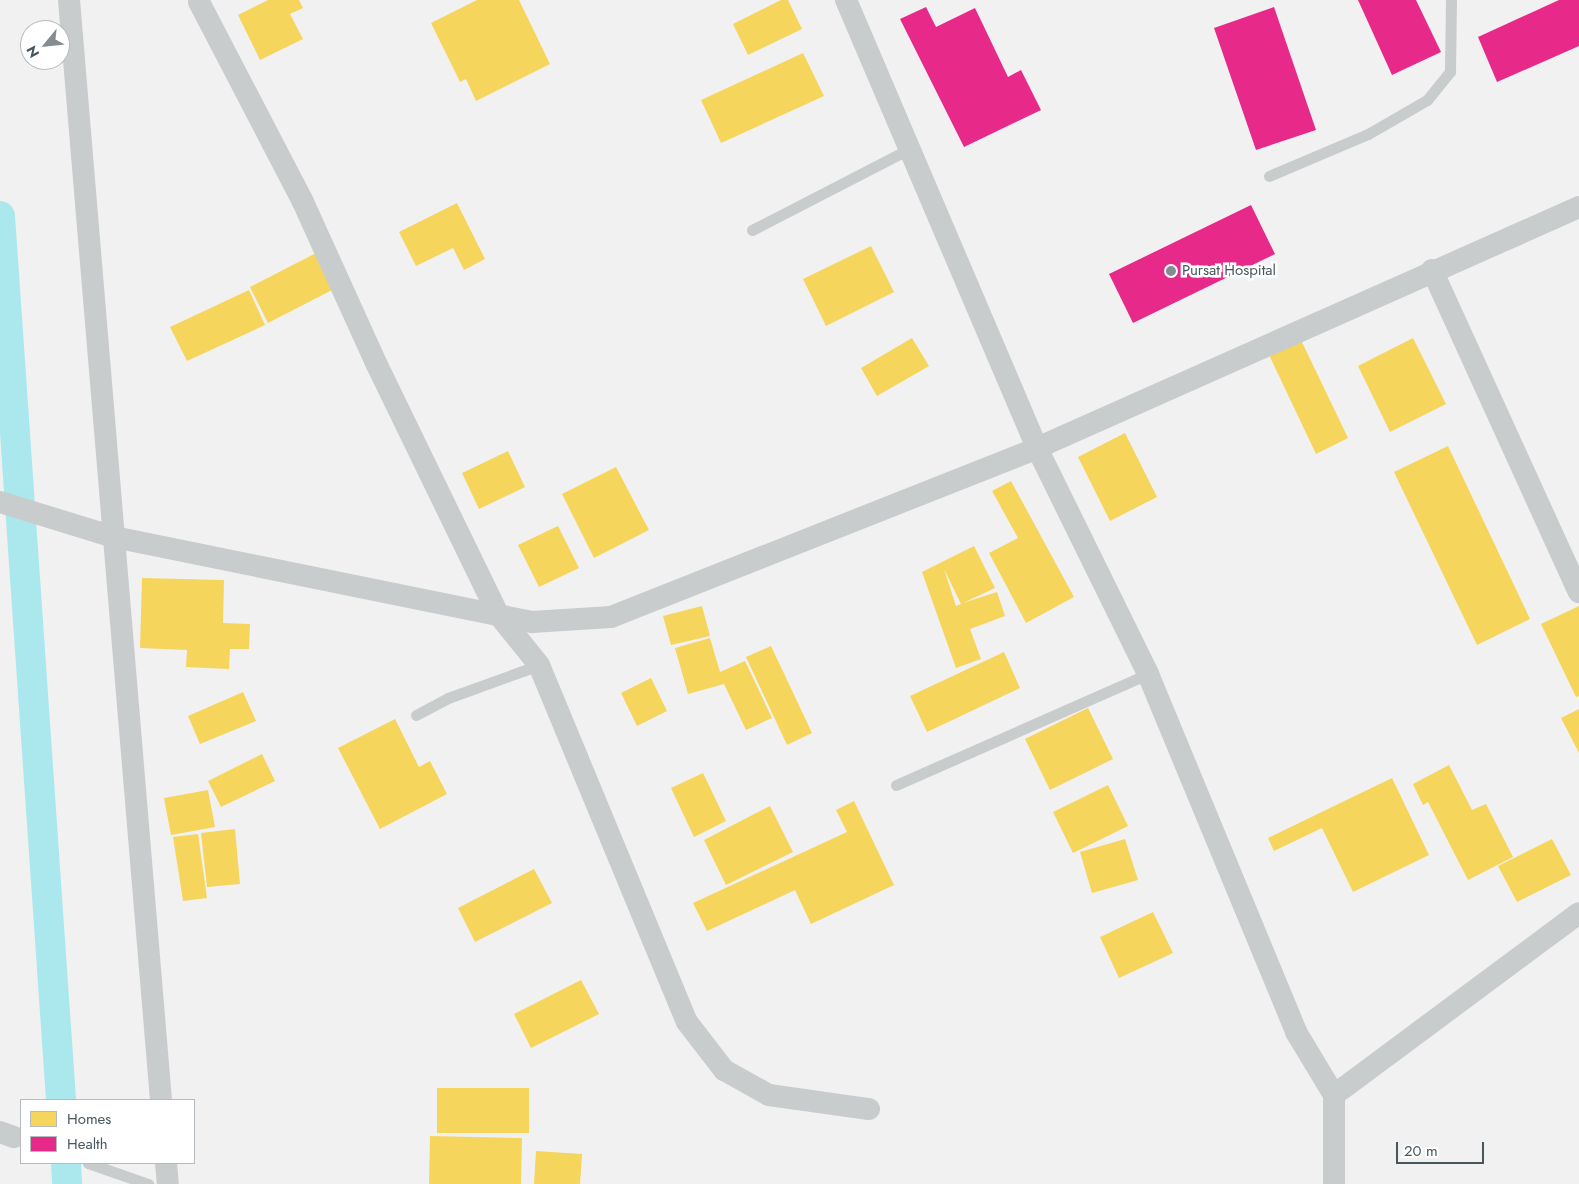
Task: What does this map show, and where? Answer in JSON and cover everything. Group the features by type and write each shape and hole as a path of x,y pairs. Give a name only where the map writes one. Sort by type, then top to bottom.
{"street":[{"path":"69,0 161,1099"},
{"path":"846,0 1037,448 1148,674 1296,1032 1334,1095 1334,1184"},
{"path":"198,1 304,202 377,365 498,614 539,665 687,1022 724,1070 769,1094 869,1109"},
{"path":"0,502 114,537 532,622 611,617 1037,448 1432,270 1579,207"},
{"path":"1432,270 1579,592"},
{"path":"1334,1095 1579,913"},
{"path":"166,1164 168,1184"}],"lane":[{"path":"1269,176 1368,134 1427,100 1450,72 1452,0"},
{"path":"752,230 909,149"},
{"path":"416,715 448,698 539,665"},
{"path":"896,785 1148,674"},
{"path":"91,1164 144,1183"}],"building: Homes":[{"path":"268,0 299,0 303,8 290,14 303,39 260,60 238,15"},
{"path":"477,0 519,0 550,64 476,101 466,79 460,82 431,23"},
{"path":"781,0 788,0 802,29 748,55 733,24"},
{"path":"803,53 824,96 721,143 701,100"},
{"path":"457,203 485,259 464,270 453,248 416,266 399,232"},
{"path":"871,246 894,292 826,326 803,279"},
{"path":"316,253 334,289 268,323 250,287"},
{"path":"249,290 265,325 187,361 170,327"},
{"path":"912,338 929,366 877,396 861,368"},
{"path":"1413,338 1446,404 1390,432 1358,366"},
{"path":"1301,340 1348,438 1316,454 1269,355"},
{"path":"1125,433 1157,497 1110,521 1078,457"},
{"path":"1448,446 1530,619 1477,645 1394,472"},
{"path":"508,451 525,487 479,509 462,473"},
{"path":"616,467 649,530 594,558 562,494"},
{"path":"1011,481 1074,597 1026,623 989,553 1018,538 992,491"},
{"path":"558,526 579,568 539,587 518,545"},
{"path":"974,546 995,588 963,603 997,592 1005,616 970,629 981,659 956,668 922,572","holes":["944,569 961,604 956,606"]},
{"path":"142,578 224,580 223,623 250,624 249,649 230,649 229,669 186,667 187,650 140,648"},
{"path":"702,606 710,636 671,645 663,616"},
{"path":"1579,606 1579,696 1576,697 1541,624"},
{"path":"710,638 720,672 745,661 772,718 746,730 724,684 688,694 675,648"},
{"path":"771,646 812,733 787,745 746,657"},
{"path":"1004,652 1020,688 927,732 910,696"},
{"path":"651,678 667,711 637,726 621,693"},
{"path":"243,692 256,721 200,744 188,716"},
{"path":"1088,708 1113,759 1050,790 1025,739"},
{"path":"1579,709 1579,753 1561,718"},
{"path":"395,719 419,767 430,761 447,794 380,829 338,748"},
{"path":"262,754 275,781 221,807 208,781"},
{"path":"1449,765 1472,810 1486,804 1513,857 1468,880 1428,802 1423,805 1413,784"},
{"path":"703,773 726,821 694,837 671,788"},
{"path":"1392,778 1429,855 1353,892 1322,828 1274,851 1268,838"},
{"path":"1108,785 1128,826 1073,853 1053,812"},
{"path":"208,790 215,827 171,835 164,798"},
{"path":"854,801 894,885 811,924 795,890 707,931 693,903 847,832 836,810"},
{"path":"770,806 793,852 726,885 704,840"},
{"path":"235,829 240,884 207,887 201,833"},
{"path":"198,834 207,898 183,901 173,837"},
{"path":"1125,839 1138,880 1092,893 1080,852"},
{"path":"1552,839 1571,875 1517,902 1498,866"},
{"path":"534,869 552,903 475,942 458,908"},
{"path":"1153,912 1173,953 1119,978 1100,937"},
{"path":"581,980 599,1014 531,1048 514,1014"},
{"path":"437,1088 529,1088 529,1133 437,1133"},
{"path":"430,1136 522,1138 521,1184 429,1184"},
{"path":"536,1151 582,1154 580,1184 534,1184"}],"building: Health":[{"path":"1358,0 1416,0 1441,52 1392,75"},
{"path":"1559,0 1579,0 1579,46 1497,82 1478,37"},
{"path":"926,7 936,27 975,8 1008,77 1021,70 1041,110 964,147 900,19"},
{"path":"1274,7 1316,130 1256,150 1214,28"},
{"path":"1251,205 1275,254 1133,323 1109,274"}],"waterway":[{"path":"0,216 61,1099"},
{"path":"66,1164 67,1184"}],"place":[{"name":"Pursat Hospital","path":"1171,271"}]}
